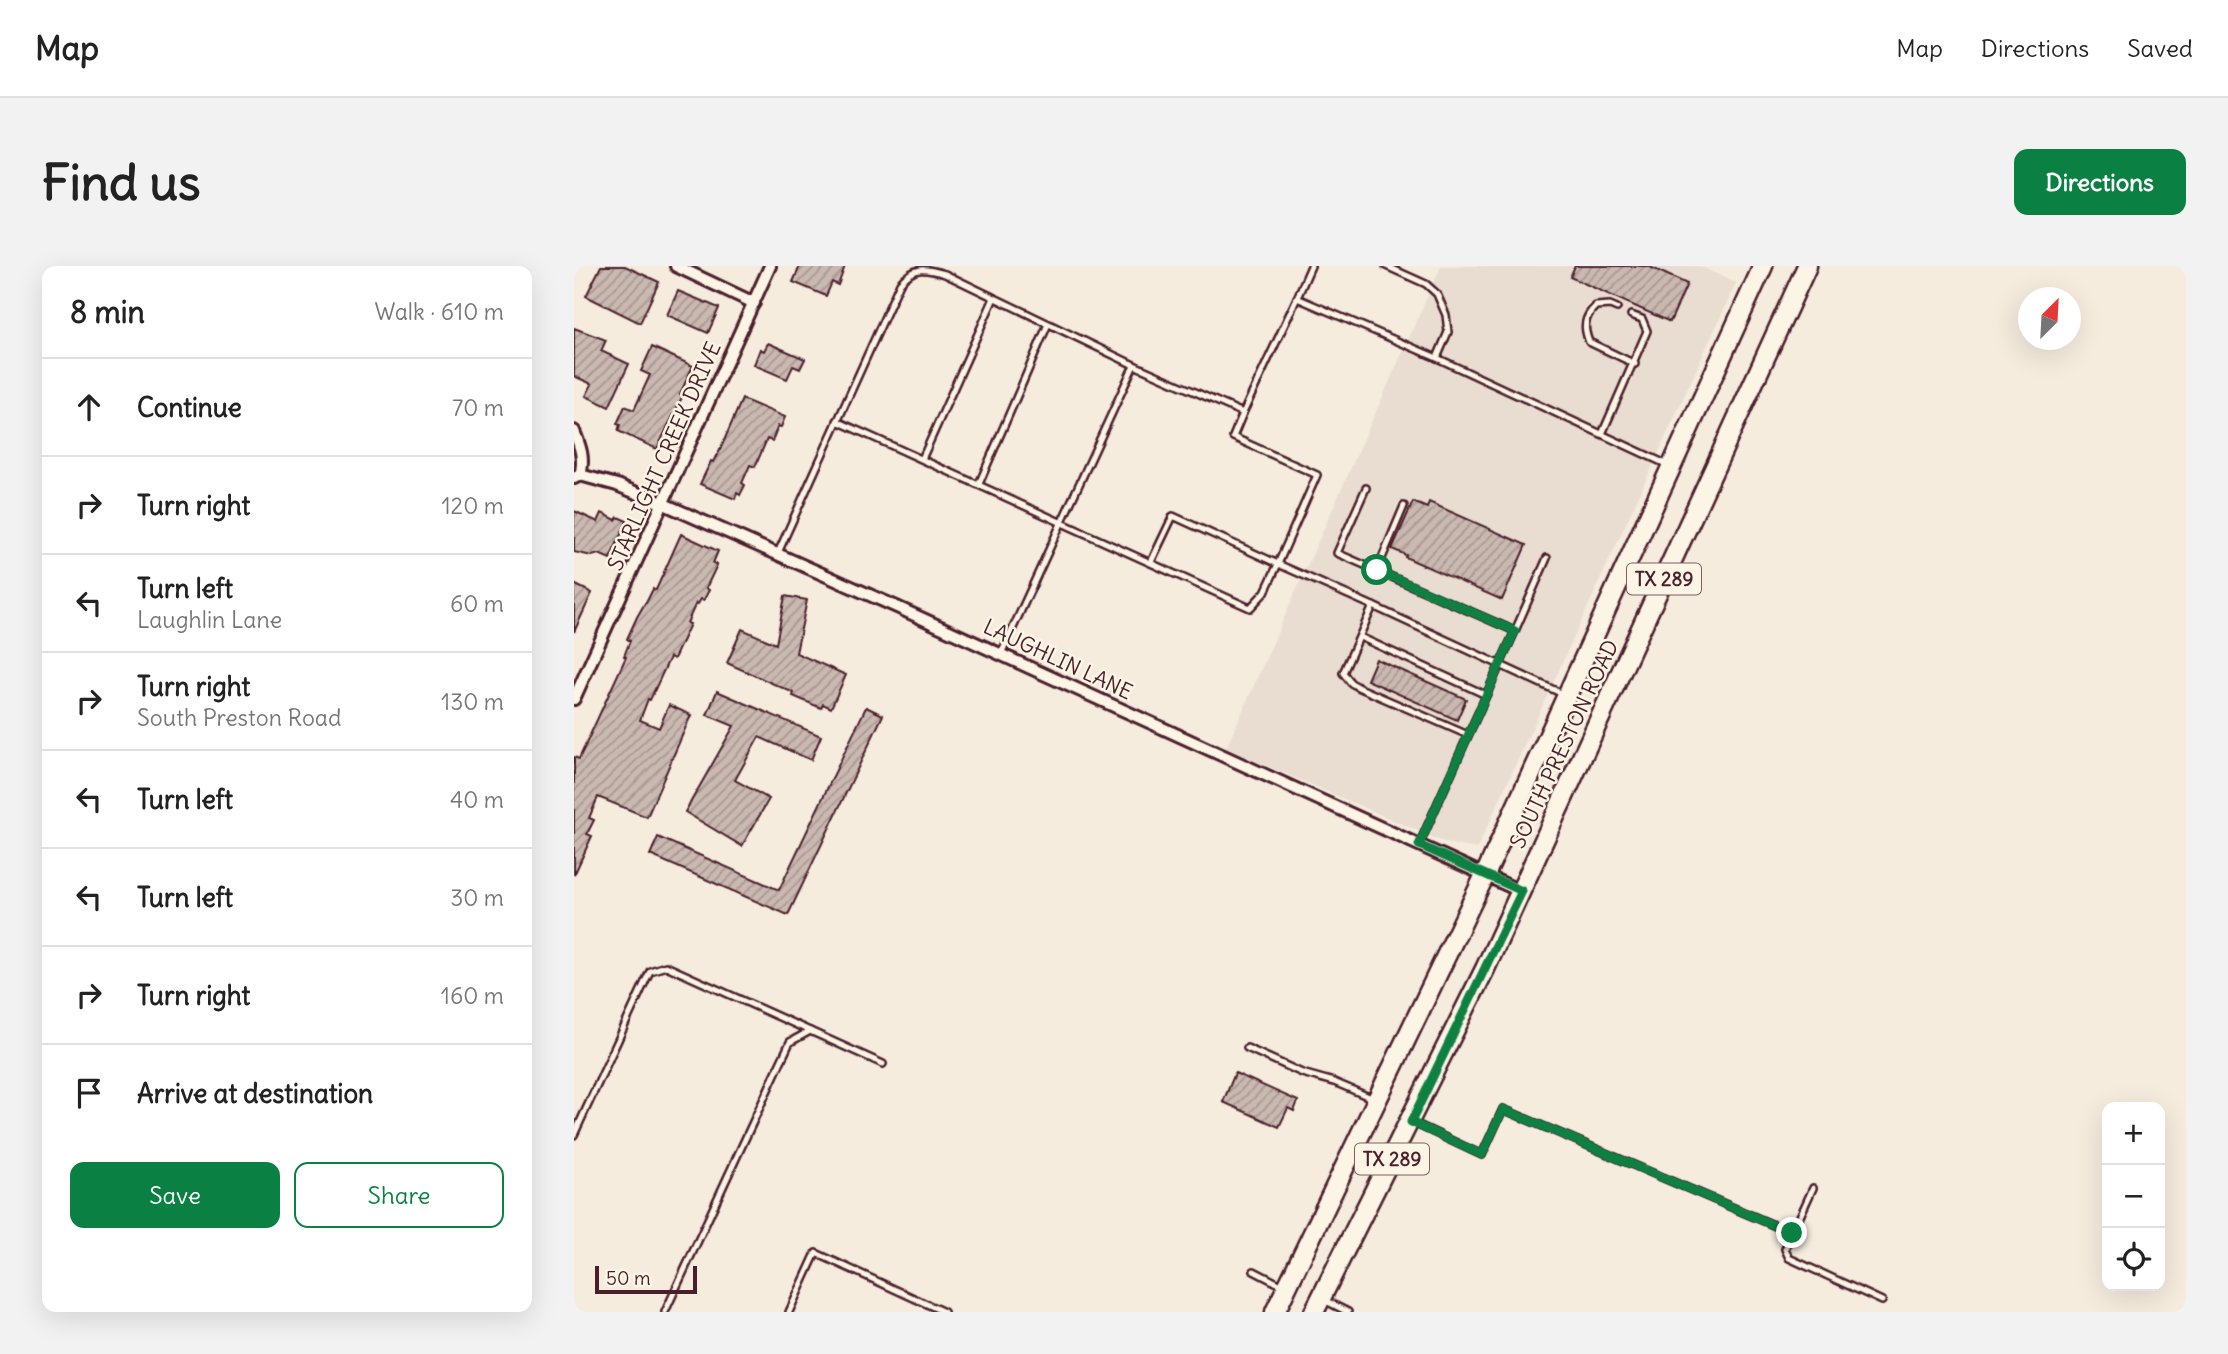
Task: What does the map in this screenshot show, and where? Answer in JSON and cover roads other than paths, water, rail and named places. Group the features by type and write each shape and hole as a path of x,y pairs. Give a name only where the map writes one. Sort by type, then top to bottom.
{"main road":[{"name":"SOUTH PRESTON ROAD","path":"1275,1312 1485,875 1763,266"},
{"name":"SOUTH PRESTON ROAD","path":"1318,1305 1411,1122 1522,891 1807,266"}],"street":[{"path":"676,266 754,303"},
{"name":"STARLIGHT CREEK DRIVE","path":"574,699 770,266"},
{"path":"574,431 582,453 583,465 577,477"},
{"name":"LAUGHLIN LANE","path":"577,477 617,485 664,504 1522,891"}],"lane":[{"path":"837,421 1250,608 1265,592 1318,475 1233,437 1311,266"},
{"path":"1386,266 1426,284 1437,294 1446,315 1448,332 1437,358"},
{"path":"777,555 900,283 909,273 925,268 945,274 1134,365 1243,413"},
{"path":"922,459 994,298"},
{"path":"1297,298 1437,358 1671,467"},
{"path":"1617,308 1610,305 1596,306 1587,315 1584,330 1588,342 1635,363"},
{"path":"1602,434 1647,331 1642,319 1631,314"},
{"path":"979,484 1048,324"},
{"path":"1000,654 1134,365"},
{"path":"1366,488 1337,553 1515,631"},
{"path":"1377,570 1404,506"},
{"path":"1151,562 1173,516 1567,696"},
{"path":"1419,845 1547,558"},
{"path":"1373,606 1343,673 1351,683 1468,735"},
{"path":"1360,637 1486,695"},
{"path":"574,1135 650,971 666,966 883,1064"},
{"path":"665,1312 789,1042 810,1031"},
{"path":"1247,1048 1302,1073 1334,1082 1377,1100"},
{"path":"1411,1122 1482,1155 1503,1109 1792,1233"},
{"path":"1813,1188 1785,1249 1789,1258 1882,1301"},
{"path":"789,1312 816,1252 944,1312"},
{"path":"1254,1271 1287,1287"},
{"path":"1318,1305 1348,1312"}]}
